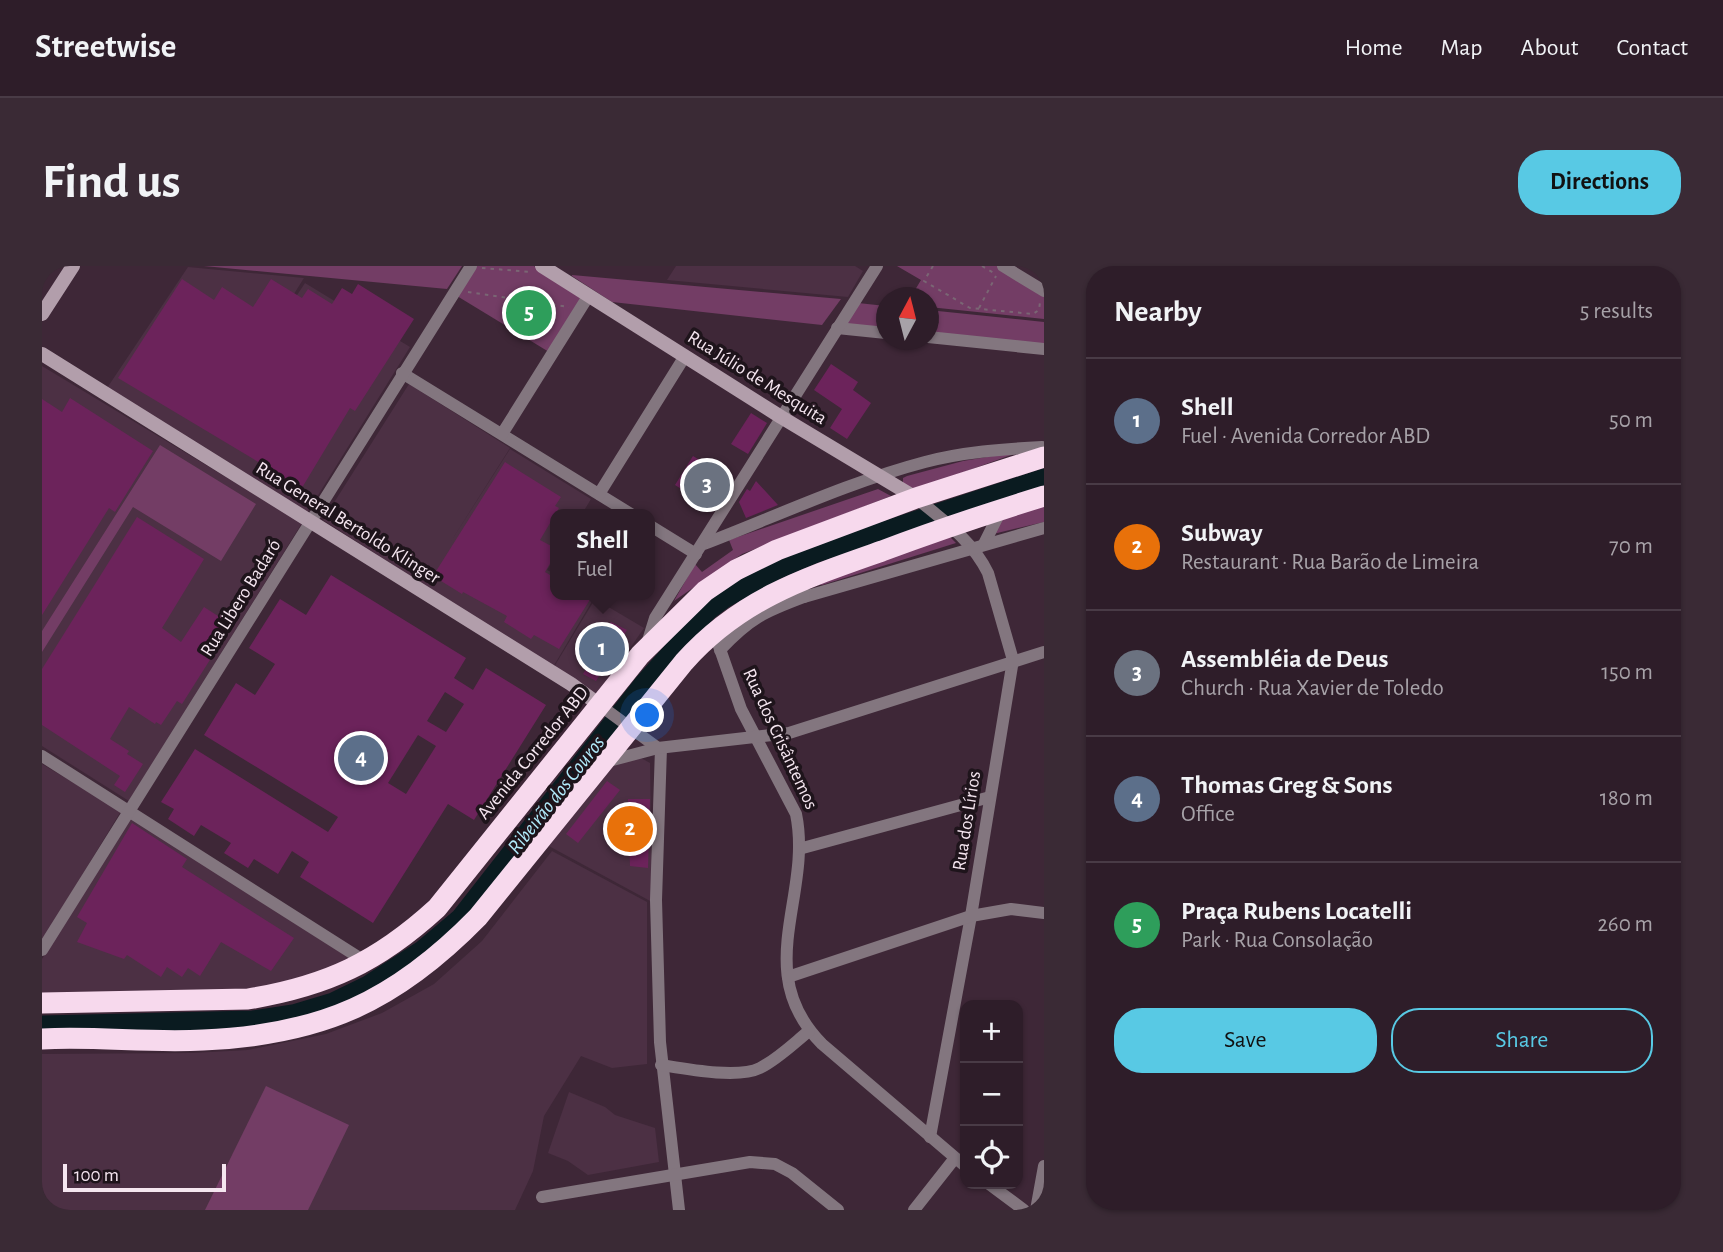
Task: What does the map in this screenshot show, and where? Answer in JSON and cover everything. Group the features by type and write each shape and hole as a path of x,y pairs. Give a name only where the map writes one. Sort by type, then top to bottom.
{"highway":[{"name":"Avenida Corredor ABD","path":"42,1003 248,999 281,994 324,981 366,962 412,931 438,908 604,708 645,649 705,591 736,569 777,550 919,501 1043,452"},
{"path":"42,1039 215,1039 279,1032 321,1023 359,1007 409,978 446,950 478,917 601,764 627,726 684,662 717,641 742,611 768,595 802,588 946,522 1044,496"}],"street":[{"path":"42,314 73,266"},
{"path":"645,649 655,618 877,266"},
{"path":"1003,266 1040,295"},
{"name":"Rua Libero Badaró","path":"42,950 470,267"},
{"name":"Rua Júlio de Mesquita","path":"548,270 781,417 879,475 946,522"},
{"path":"502,434 589,295"},
{"path":"837,328 876,332"},
{"path":"939,338 1044,349"},
{"name":"Rua General Bertoldo Klinger","path":"42,354 571,684 659,748"},
{"path":"599,494 685,356"},
{"path":"402,373 623,509"},
{"path":"655,529 699,549 879,475 928,461 969,453 1043,452"},
{"path":"979,545 1001,509"},
{"name":"Rua dos Lírios","path":"930,1137 971,916 1013,660 979,545 946,522"},
{"path":"802,588 1044,528"},
{"name":"Rua dos Crisântemos","path":"717,641 741,709 796,814 800,832 786,946 788,977 794,1003 809,1031 960,1162"},
{"path":"601,764 659,748 789,733 1044,652"},
{"path":"659,748 656,900 661,1065 679,1210"},
{"path":"42,756 366,962"},
{"path":"799,849 990,797"},
{"path":"788,977 971,916 1012,909 1044,913"},
{"path":"661,1065 750,1072 761,1068 809,1031"},
{"path":"542,1197 750,1162 775,1164 792,1173 838,1210"},
{"path":"914,1210 960,1162"},
{"path":"1035,1210 1044,1166"},
{"path":"996,1189 1024,1210"}],"path":[{"path":"504,270 506,266"},
{"path":"933,266 924,281 970,308 1033,314 1037,313 1040,306 1040,295"},
{"path":"470,267 548,270"},
{"path":"979,309 997,275 985,267"},
{"path":"457,287 473,294 581,309"}],"shaded area":[{"path":"204,266 462,266 447,289"},
{"path":"476,266 534,266 583,296 549,352 457,296"},
{"path":"676,266 855,266 863,271 848,297 667,280"},
{"path":"897,266 998,266 1044,294 1044,319 939,308 939,287 917,287 921,280"},
{"path":"188,267 304,278 219,413 305,283 410,347 307,513 107,388"},
{"path":"572,276 841,299 822,325 612,302"},
{"path":"858,303 876,305 876,331 843,328"},
{"path":"939,311 1044,322 1044,346 939,337"},
{"path":"42,366 302,523 129,801 42,746"},
{"path":"409,384 510,448 448,546 510,449 591,499 585,509 550,509 550,565 547,570 550,572 550,600 593,600 553,667 323,520"},
{"path":"160,445 256,504 221,561 133,507 42,652 42,631"},
{"path":"1022,451 914,490 903,486 903,478 907,476 963,461"},
{"path":"878,489 891,496 742,554 674,601 695,564 702,572 733,550 729,540"},
{"path":"1044,506 1044,522 993,534 1001,519"},
{"path":"945,532 956,543 819,584"},
{"path":"594,600 644,628 598,694 588,691 554,667"},
{"path":"641,758 650,763 652,902 547,845 610,765"},
{"path":"42,764 121,811 42,941"},
{"path":"131,818 352,960 263,991 42,998 42,959"},
{"path":"552,851 647,902 647,1064 612,1068 581,1056 544,1116 533,1171 515,1210 42,1210 42,1054 248,1050 326,1034 382,1013 434,984 482,941"},
{"path":"266,1086 349,1125 308,1210 205,1210"},
{"path":"569,1092 605,1107 615,1115 655,1128 659,1162 588,1175 568,1161 548,1153"}],"building":[{"path":"182,279 214,300 222,287 253,307 271,279 302,298 308,289 332,304 342,288 352,294 358,284 414,319 355,411 350,408 297,496 260,474 265,466 118,378"},
{"path":"831,364 858,382 853,390 871,403 847,439 830,428 842,409 814,390"},
{"path":"70,398 153,451 115,512 109,508 42,615 42,399 62,412"},
{"path":"751,413 767,423 748,454 731,444"},
{"path":"693,456 732,480 713,509 675,485"},
{"path":"505,462 561,497 555,506 558,509 550,509 550,523 540,540 550,545 550,564 545,572 550,575 550,600 590,600 559,649 534,635 531,639 504,622 507,616 433,576"},
{"path":"756,481 778,505 746,518 739,502"},
{"path":"137,517 204,559 162,628 181,642 204,607 232,625 182,704 177,701 161,725 129,707 110,739 143,764 125,792 114,785 120,776 42,725 42,669"},
{"path":"331,575 466,658 454,678 473,690 486,668 546,705 474,820 448,804 373,923 300,877 309,862 292,851 278,874 254,859 248,868 224,853 231,843 201,825 194,836 168,819 174,809 161,802 195,749 328,832 338,817 204,735 236,683 255,695 275,664 249,648 280,599 306,615","holes":["445,692 464,704 446,732 427,721","418,735 436,746 406,794 388,783"]},
{"path":"611,622 627,630 596,681 583,674 595,653 585,645 595,629 604,632"},
{"path":"607,781 620,790 578,843 566,834"},
{"path":"628,799 650,799 648,868 630,866"},
{"path":"132,823 187,859 182,867 294,938 271,971 221,942 200,976 188,968 182,977 167,967 161,977 127,955 124,959 77,942 87,923 77,917"}],"waterway":[{"name":"Ribeirão dos Couros","path":"42,1025 253,1020 293,1014 333,1002 368,985 422,950 460,918 643,684 708,611 724,599 779,569 814,554 1044,478"}],"place":[{"name":"Praça Rubens Locatelli","path":"529,313"},
{"name":"Assembléia de Deus","path":"707,485"},
{"name":"Shell","path":"602,649"},
{"name":"Thomas Greg & Sons","path":"361,758"},
{"name":"Subway","path":"630,829"}]}
